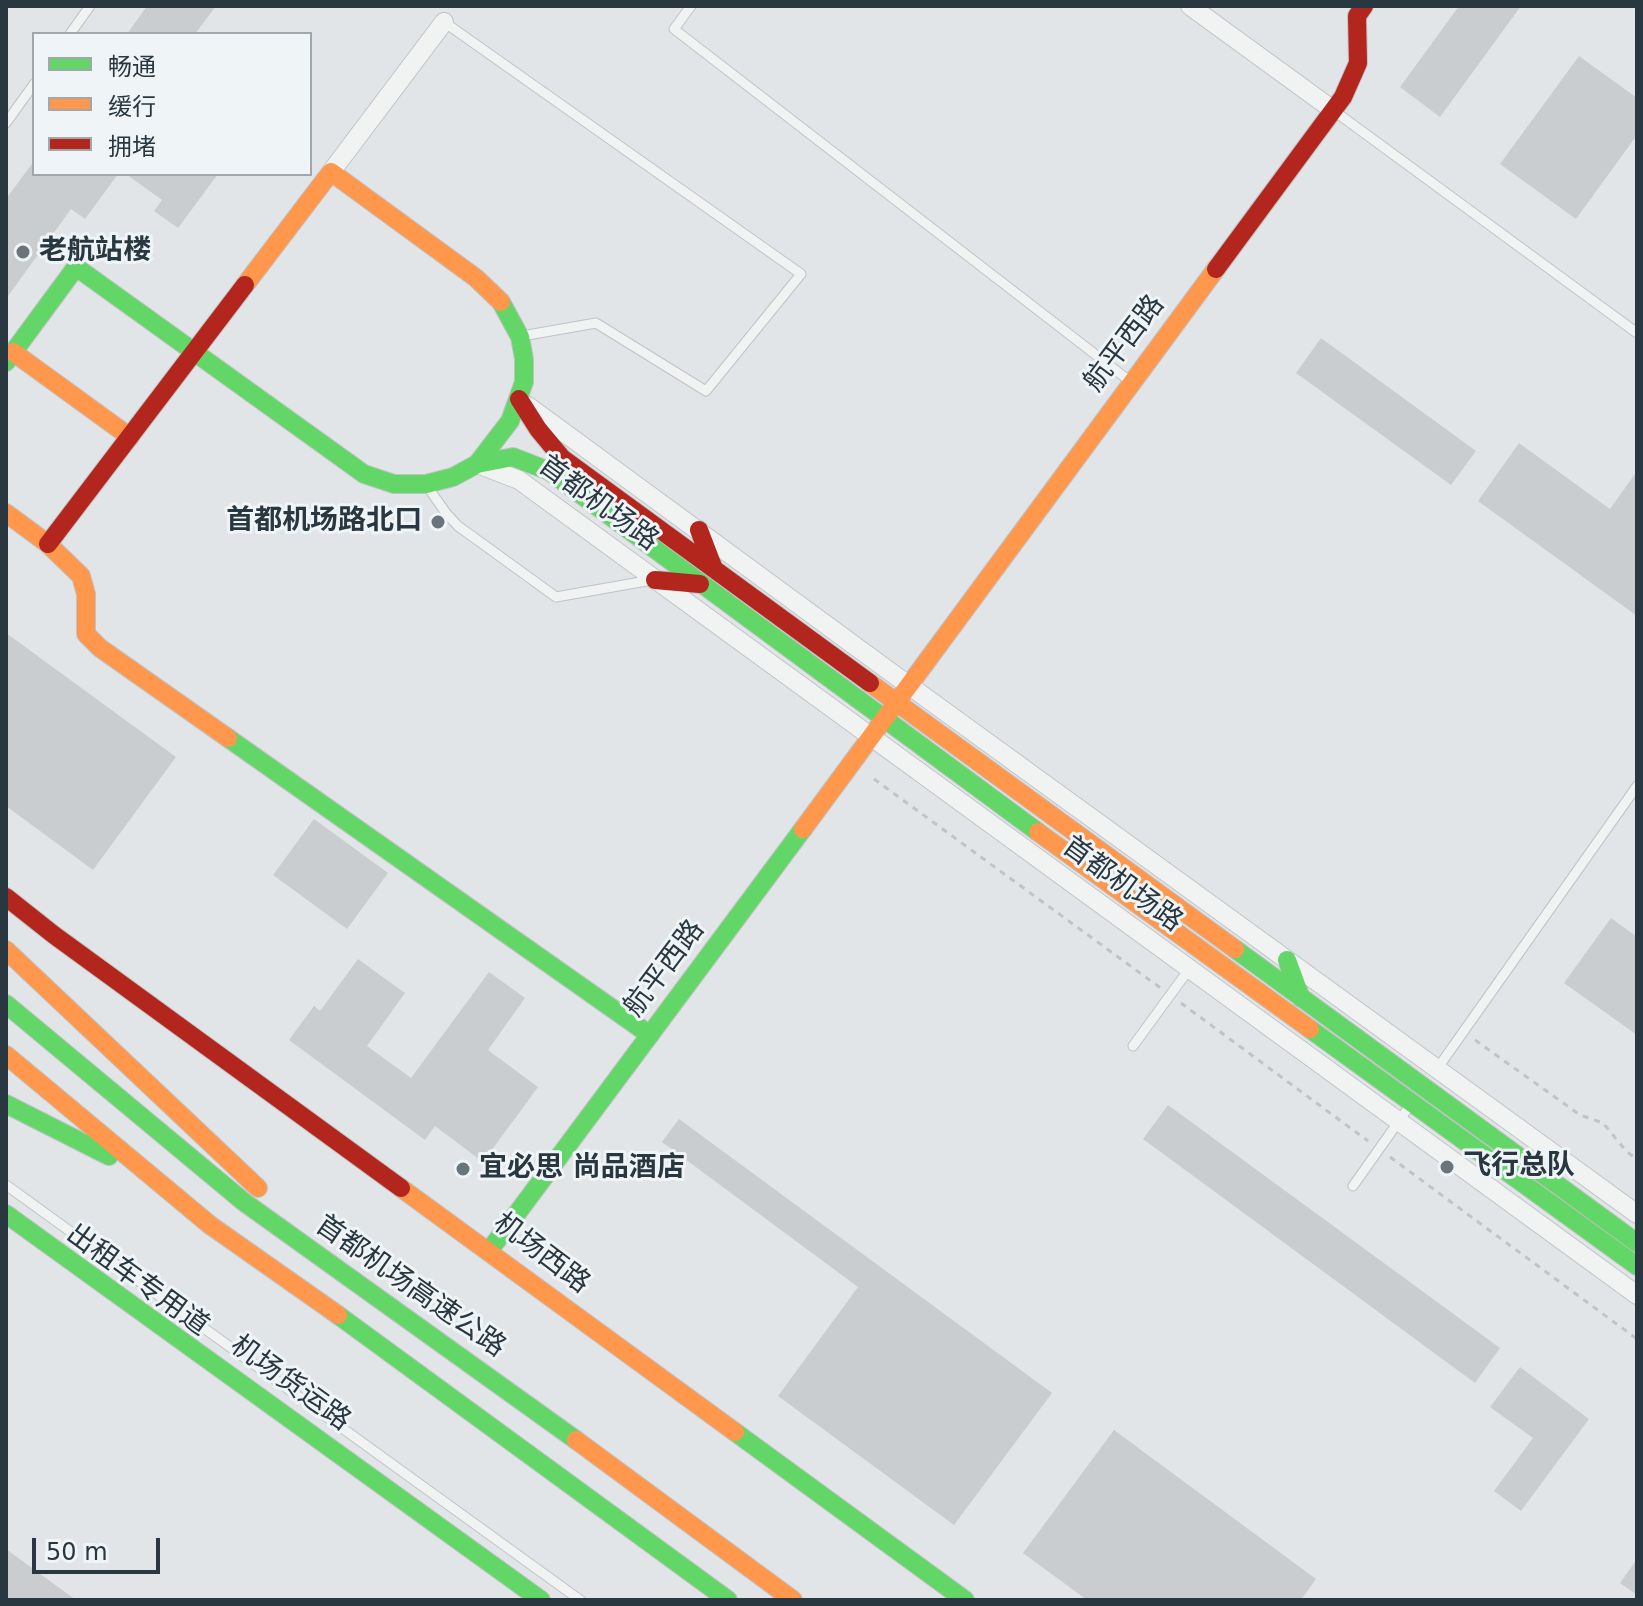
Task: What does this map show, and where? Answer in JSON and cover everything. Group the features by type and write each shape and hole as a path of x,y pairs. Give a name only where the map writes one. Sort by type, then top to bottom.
{"main road":[{"name":"航平西路","path":"489,1251 1343,97 1358,63 1357,16 1364,6"},
{"path":"48,544 130,437 194,353 331,172 476,278 503,304 520,337 524,382 519,399 510,421 477,464 453,477 426,484 394,484 364,474 194,353 76,267 8,354 130,437"},
{"name":"首都机场路","path":"519,399 562,458 1637,1243"},
{"name":"首都机场路","path":"477,464 513,457 549,471 883,719 1637,1266"},
{"path":"6,513 48,544 81,576 86,594 86,634 100,648 650,1035"},
{"path":"699,530 714,569"},
{"path":"655,580 701,584"},
{"path":"1062,823 1095,821"},
{"path":"1048,839 1057,872"},
{"name":"机场西路","path":"6,897 965,1600"},
{"path":"6,950 347,1275"},
{"path":"1287,960 1301,998"},
{"name":"首都机场高速公路","path":"6,1004 244,1202 582,1444 793,1600"},
{"path":"1250,1013 1289,1014"},
{"path":"6,1055 233,1242 416,1370 728,1600"},
{"path":"6,1104 152,1177"},
{"name":"机场货运路","path":"6,1214 541,1600"}],"street":[{"path":"1190,6 1333,110"},
{"path":"331,172 444,22"},
{"name":"首都机场路","path":"519,399 1637,1214"},
{"name":"首都机场路","path":"477,464 519,480 1637,1295"}],"lane":[{"path":"71,32 90,6"},
{"path":"691,6 674,29 1131,382"},
{"path":"444,22 801,274 706,391 596,323 520,337"},
{"path":"6,123 32,87"},
{"path":"1333,110 1637,333"},
{"path":"426,484 458,526 556,597 655,580"},
{"path":"1353,1186 1637,786"},
{"path":"1133,1046 1215,935"},
{"name":"出租车专用道","path":"6,1185 580,1600"}],"path":[{"path":"874,779 1637,1339"},
{"path":"1475,1040 1580,1115 1603,1123 1627,1152 1637,1159"}],"building":[{"path":"147,6 216,6 196,32 128,32"},
{"path":"1459,6 1521,6 1440,117 1400,87"},
{"path":"1579,56 1637,98 1637,135 1576,219 1500,164"},
{"name":"老航站楼","path":"32,164 32,176 117,176 85,219 71,209 6,299 6,199"},
{"name":"老航站楼","path":"129,176 217,176 178,228 154,211 162,200"},
{"path":"1321,338 1476,451 1451,485 1296,373"},
{"path":"1519,443 1610,509 1637,471 1637,616 1478,501"},
{"path":"6,633 176,757 93,870 6,806"},
{"path":"314,819 388,873 347,929 273,875"},
{"path":"1611,918 1637,937 1637,1035 1564,983"},
{"path":"358,959 405,993 367,1046 411,1078 489,972 525,998 488,1050 538,1087 483,1162 435,1126 425,1140 289,1040 314,1006 320,1011"},
{"path":"1168,1105 1500,1348 1475,1383 1143,1139"},
{"path":"679,1119 1052,1393 954,1525 778,1396 858,1287 662,1142"},
{"path":"1520,1367 1589,1419 1521,1511 1494,1491 1533,1438 1490,1407"},
{"path":"1114,1430 1316,1579 1301,1600 1087,1600 1023,1553"},
{"path":"6,1549 76,1600 6,1600"},
{"path":"1637,1559 1637,1595 1620,1583"}],"traffic: fast":[{"path":"6,362 76,267 364,474 394,484 426,484 453,477 477,464 510,421 524,382 524,359 520,337 501,302"},
{"path":"477,464 513,457 549,471 1038,832"},
{"path":"228,738 650,1035"},
{"path":"489,1251 803,829"},
{"path":"1235,949 1637,1243"},
{"path":"1287,960 1301,998"},
{"path":"6,1004 244,1202 576,1440"},
{"path":"1310,1029 1637,1266"},
{"path":"6,1104 109,1156"},
{"path":"6,1214 541,1600"},
{"path":"338,1315 728,1600"},
{"path":"735,1432 965,1600"}],"traffic: slow":[{"path":"245,285 331,172 476,278 501,302"},
{"path":"803,829 1216,269"},
{"path":"13,352 130,437"},
{"path":"6,513 48,544 81,576 86,594 86,634 100,648 228,738"},
{"path":"870,683 1235,949"},
{"path":"1038,832 1310,1029"},
{"path":"6,950 258,1188"},
{"path":"6,1055 210,1225 338,1315"},
{"path":"401,1188 735,1432"},
{"path":"576,1440 793,1600"}],"traffic: jam":[{"path":"1216,269 1343,97 1358,63 1357,16 1364,6"},
{"path":"48,544 245,285"},
{"path":"519,399 562,458 870,683"},
{"path":"699,530 714,569"},
{"path":"655,580 700,584"},
{"path":"6,897 401,1188"}],"place":[{"name":"老航站楼","path":"23,252"},
{"name":"首都机场路北口","path":"438,522"},
{"name":"飞行总队","path":"1447,1167"},
{"name":"宜必思 尚品酒店","path":"463,1169"}]}
